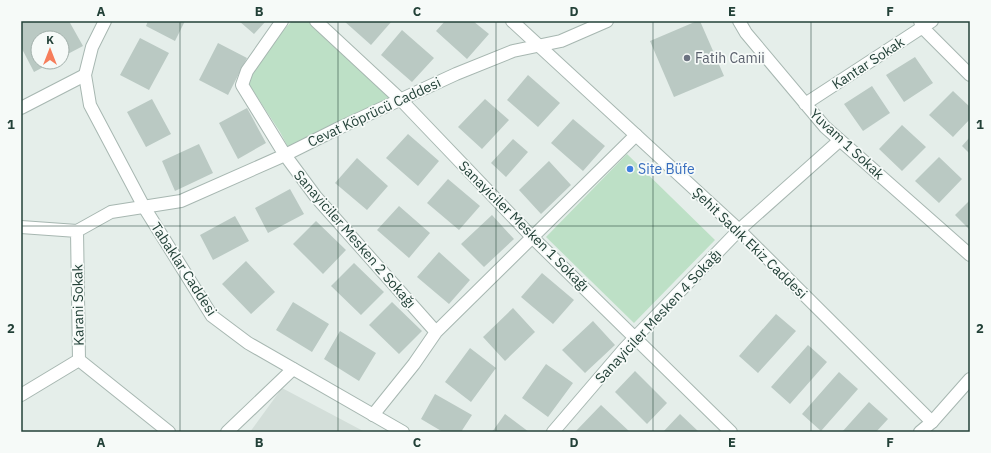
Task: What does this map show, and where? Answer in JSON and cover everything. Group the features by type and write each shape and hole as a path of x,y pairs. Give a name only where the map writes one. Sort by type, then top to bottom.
{"street":[{"name":"Tabaklar Caddesi","path":"105,21 92,47 85,75 90,105 144,207 212,316 248,344 403,432"},
{"name":"Sanayiciler Mesken 2 Sokağı","path":"282,21 247,71 242,85 284,155 316,197 436,332"},
{"name":"Sanayiciler Mesken 1 Sokağı","path":"316,21 401,100 533,238 731,432"},
{"name":"Şehit Sadık Ekiz Caddesi","path":"512,21 738,230 933,427"},
{"name":"Cevat Köprücü Caddesi","path":"77,231 111,212 181,201 284,155 338,128 456,74 513,51 561,41 607,21"},
{"name":"Yuvam 1 Sokak","path":"739,21 746,33 824,127 970,255"},
{"path":"925,23 970,75"},
{"name":"Kantar Sokak","path":"805,104 925,23"},
{"path":"21,108 85,75"},
{"path":"373,415 414,364 436,332 636,135"},
{"name":"Sanayiciler Mesken 4 Sokağı","path":"553,432 635,337 738,230 840,140"},
{"path":"21,227 77,231"},
{"name":"Karani Sokak","path":"21,395 79,360 77,231"},
{"path":"79,360 169,432"},
{"path":"227,432 293,369"},
{"path":"920,432 933,427 970,379"}],"shaded area":[{"path":"282,388 365,432 250,432"}],"green space":[{"path":"292,21 310,21 390,98 349,116 288,147 248,83 248,76 278,36"},
{"path":"627,154 715,240 634,323 546,237"}],"building":[{"path":"21,21 69,21 83,46 70,53 70,30 30,30 30,64 21,47"},
{"path":"148,21 185,21 175,41 146,26"},
{"path":"239,21 266,21 254,34"},
{"path":"344,21 392,21 371,45"},
{"path":"445,21 473,21 489,34 467,59 436,31"},
{"name":"Fatih Camii","path":"700,21 724,76 674,97 650,41"},
{"path":"402,30 434,58 412,82 381,55"},
{"path":"140,38 169,53 149,90 120,75"},
{"path":"218,43 247,58 228,95 199,80"},
{"path":"915,57 933,83 904,102 886,75"},
{"path":"528,75 560,103 538,127 507,100"},
{"path":"872,86 890,113 863,131 844,104"},
{"path":"953,91 970,107 970,119 953,137 929,115"},
{"path":"152,99 171,134 146,147 127,112"},
{"path":"485,99 509,120 482,149 458,127"},
{"path":"247,108 266,143 238,159 219,123"},
{"path":"573,119 605,146 583,171 551,143"},
{"path":"902,125 926,147 902,171 879,149"},
{"path":"408,134 439,161 418,186 386,158"},
{"path":"970,137 970,154 962,146"},
{"path":"513,139 528,152 506,177 491,163"},
{"path":"199,144 213,173 175,191 162,161"},
{"path":"939,157 962,179 939,203 915,181"},
{"path":"357,158 388,186 367,210 335,183"},
{"path":"549,161 571,185 541,214 519,190"},
{"path":"448,179 480,206 459,230 427,203"},
{"path":"290,189 304,214 268,233 255,208"},
{"path":"970,200 970,230 955,215"},
{"path":"399,206 430,233 409,258 377,230"},
{"path":"492,215 514,239 484,267 461,244"},
{"path":"235,216 249,241 213,260 200,235"},
{"path":"316,221 346,250 323,274 293,244"},
{"path":"439,252 470,280 449,304 417,277"},
{"path":"246,261 275,292 251,314 222,284"},
{"path":"354,263 384,292 361,315 331,286"},
{"path":"542,273 574,300 553,324 521,297"},
{"path":"293,302 329,324 312,352 276,330"},
{"path":"392,302 422,331 399,354 369,325"},
{"path":"513,308 535,332 505,361 483,337"},
{"path":"776,314 796,331 758,373 739,356"},
{"path":"593,321 615,345 585,373 562,350"},
{"path":"340,331 376,353 359,381 324,359"},
{"path":"808,345 827,362 790,404 771,387"},
{"path":"470,348 496,368 471,402 445,382"},
{"path":"546,364 573,383 548,417 522,398"},
{"path":"635,371 667,403 647,424 615,392"},
{"path":"839,372 858,389 821,431 802,414"},
{"path":"435,394 472,415 461,432 443,432 421,419"},
{"path":"869,402 888,419 876,432 842,432"},
{"path":"601,405 630,432 575,432"},
{"path":"505,414 529,432 492,432"},
{"path":"680,414 699,432 663,432"}],"place":[{"name":"Fatih Camii","path":"687,58"},
{"name":"Site Büfe","path":"630,169"}]}
